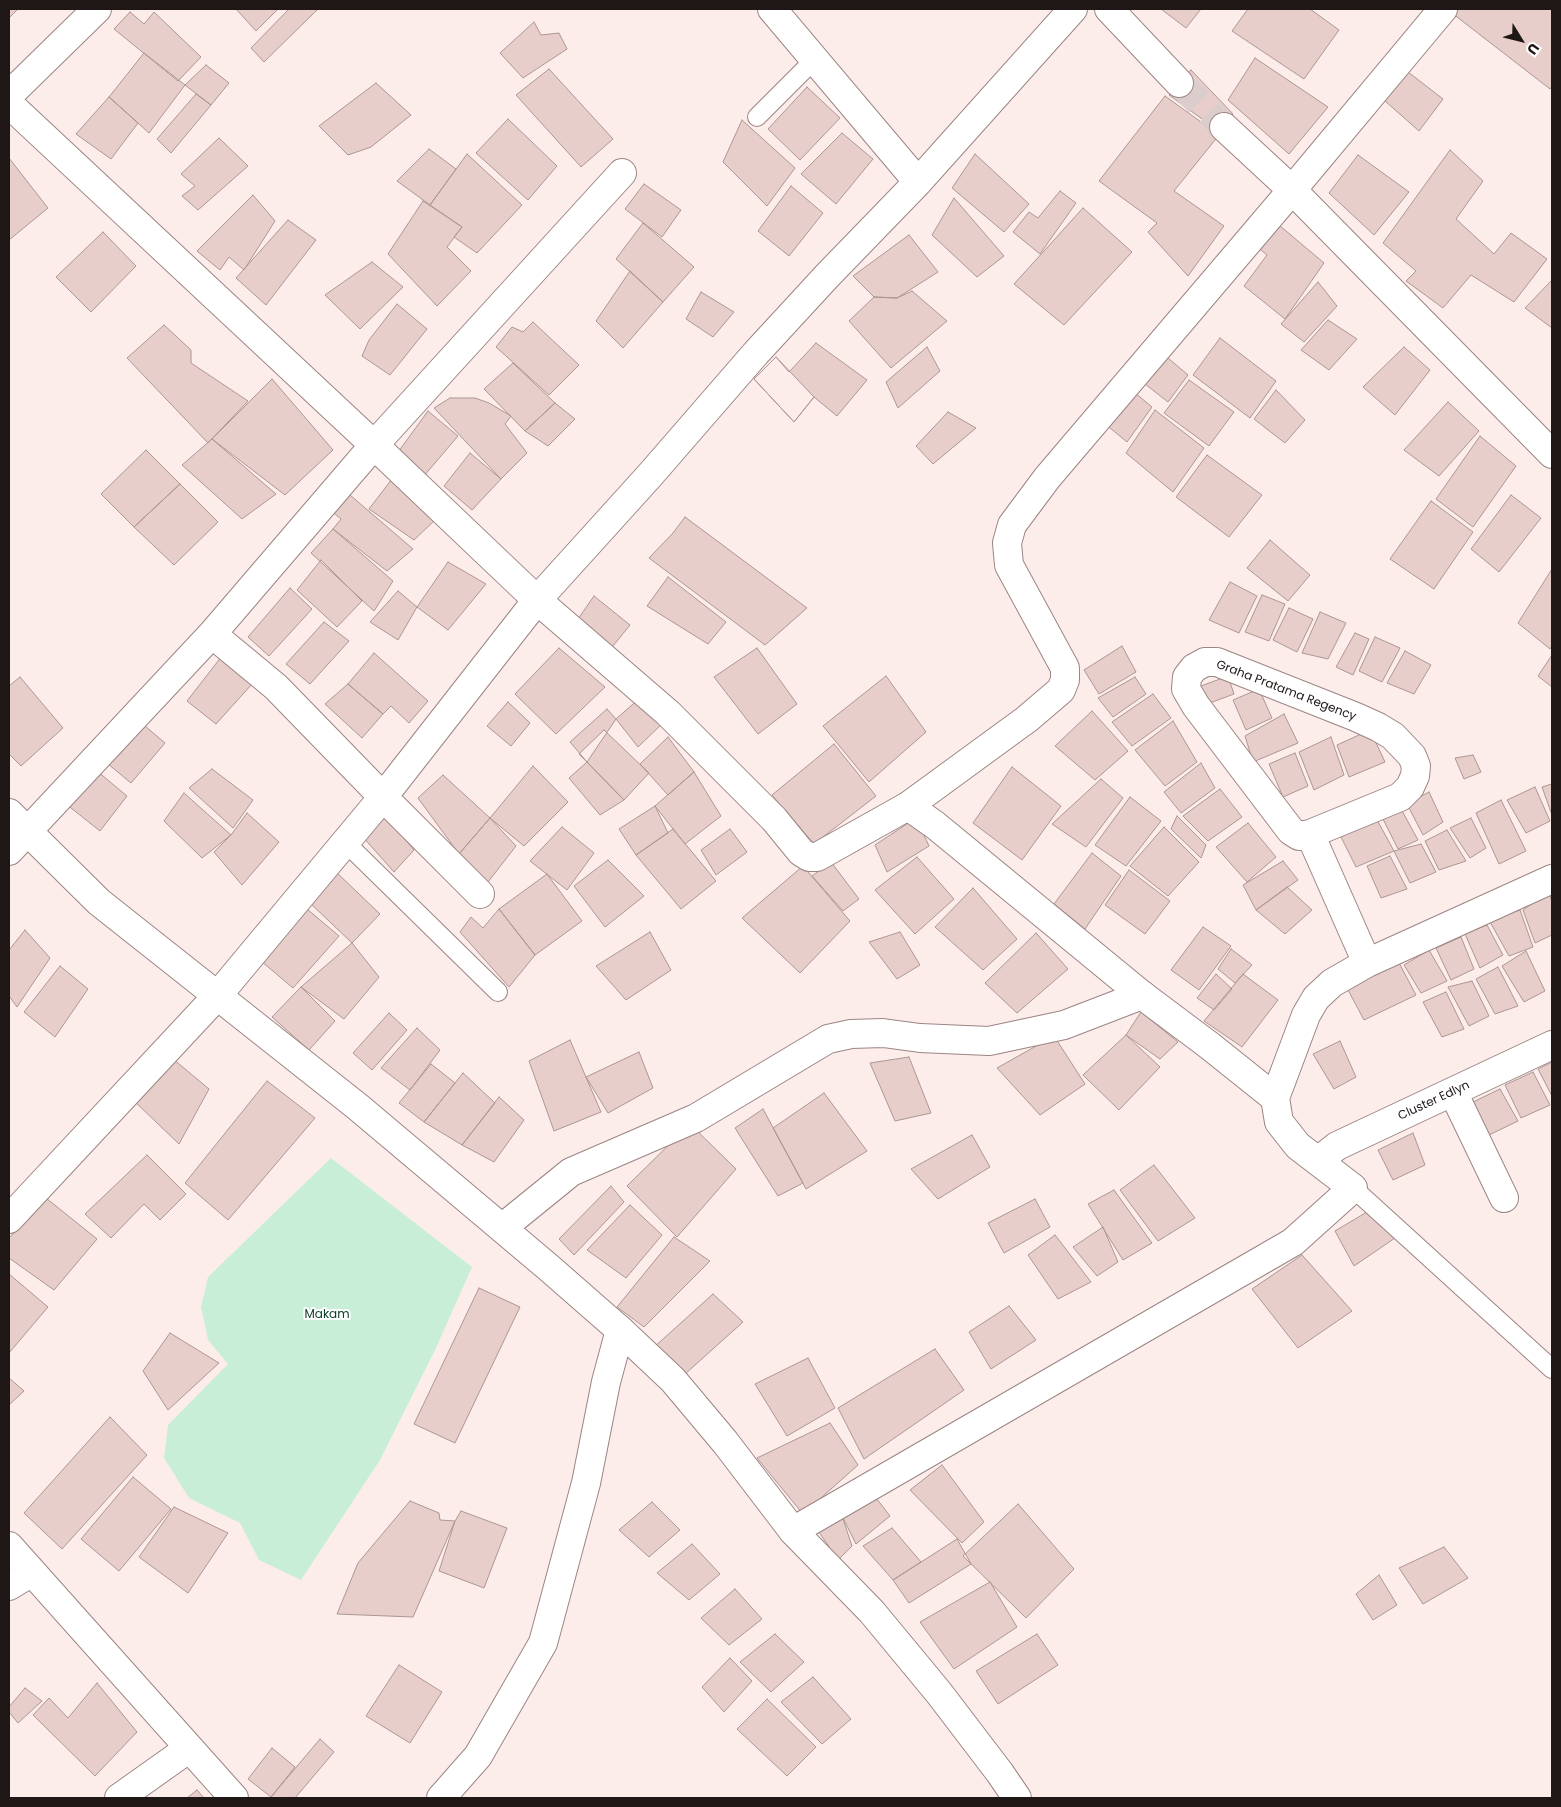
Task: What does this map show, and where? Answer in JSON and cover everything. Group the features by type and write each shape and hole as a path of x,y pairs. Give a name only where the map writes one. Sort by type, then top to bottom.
{"street":[{"path":"9,95 97,9"},
{"path":"772,9 918,182"},
{"path":"9,1219 218,995 383,797 537,600 651,474 756,353 918,182 1073,9"},
{"path":"1110,9 1179,84"},
{"path":"9,104 537,600 668,713 774,819 801,852 809,856 816,856 908,806 1028,719 1061,690 1065,680 1065,668 1009,564 1007,543 1012,525 1047,478 1443,9"},
{"path":"1224,126 1292,190 1552,454"},
{"path":"622,173 374,445 212,634 15,832 99,902 358,1107 620,1330 672,1380 725,1442 792,1530 872,1612 950,1707 1017,1798"},
{"path":"212,634 276,687 480,894"},
{"name":"Graha Pratama Regency","path":"1204,662 1217,662 1356,717 1393,736 1412,756 1416,766 1415,776 1410,787 1400,797 1310,834 1299,836 1291,831 1196,706 1186,688 1186,677 1194,668 1204,662"},
{"path":"908,806 935,825 1142,995 1275,1098"},
{"path":"1310,834 1367,963"},
{"path":"792,1530 1293,1242 1353,1188 1298,1146 1279,1122 1275,1098 1306,1015 1316,998 1332,983 1367,963 1552,879"},
{"path":"502,1228 571,1172 696,1118 828,1039 851,1034 883,1033 920,1038 989,1041 1064,1024 1142,995"},
{"name":"Cluster Edlyn","path":"1318,1161 1337,1146 1552,1045"},
{"path":"1453,1092 1504,1198"},
{"path":"441,1798 478,1756 543,1643 586,1483 606,1382 620,1330"},
{"path":"9,1546 188,1749 234,1798"},
{"path":"9,1586 32,1572"},
{"path":"119,1798 188,1749"}],"lane":[{"path":"757,118 814,60"},
{"path":"345,842 498,992"},
{"path":"1353,1188 1552,1369"}],"green space":[{"name":"Makam","path":"331,1158 472,1267 435,1350 380,1460 301,1580 259,1560 240,1523 189,1498 164,1458 168,1425 228,1364 208,1340 201,1307 208,1277"}],"building":[{"path":"9,9 18,9 9,18"},
{"path":"236,9 278,9 256,31"},
{"path":"289,9 318,9 264,62 251,48"},
{"path":"1161,9 1201,9 1186,28"},
{"path":"1248,9 1310,9 1339,30 1304,79 1232,31"},
{"path":"1552,9 1552,86 1550,89 1448,10"},
{"path":"130,12 144,24 154,12 201,57 178,81 114,29"},
{"path":"534,22 541,35 559,33 567,49 523,78 500,53"},
{"path":"144,53 185,85 149,133 109,97"},
{"path":"1255,58 1328,107 1289,154 1228,100"},
{"path":"206,65 229,83 211,105 185,85"},
{"path":"1399,65 1443,99 1419,131 1376,93"},
{"path":"549,69 613,139 581,167 516,95"},
{"path":"1191,70 1233,114 1220,132 1169,95"},
{"path":"376,83 411,115 371,147 348,155 319,126"},
{"path":"807,87 840,118 800,160 768,129"},
{"path":"196,94 211,105 171,153 157,139"},
{"path":"1165,96 1219,135 1174,191 1224,226 1188,276 1148,232 1157,223 1099,181"},
{"path":"109,97 138,123 111,159 76,134"},
{"path":"508,119 557,166 528,200 476,153"},
{"path":"742,120 795,168 767,206 723,162"},
{"path":"842,133 873,159 836,204 801,174"},
{"path":"219,138 248,166 198,210 182,196 195,186 181,174"},
{"path":"429,149 456,169 430,205 397,181"},
{"path":"1450,150 1483,181 1456,219 1494,254 1511,233 1547,259 1514,302 1471,275 1443,308 1406,281 1416,271 1383,243"},
{"path":"467,154 522,205 477,253 454,237 462,227 430,205"},
{"path":"975,154 1029,204 1004,232 952,188"},
{"path":"1358,155 1409,192 1374,235 1329,193"},
{"path":"9,158 48,208 9,240"},
{"path":"644,184 681,210 662,237 625,209"},
{"path":"791,186 823,213 789,256 758,231"},
{"path":"1060,191 1076,203 1040,254 1013,232 1029,212 1038,218"},
{"path":"253,195 275,221 244,270 229,257 220,270 197,251"},
{"path":"954,198 1004,256 977,277 932,235"},
{"path":"423,201 462,227 447,247 471,271 437,306 388,254"},
{"path":"1083,208 1132,252 1064,325 1014,284"},
{"path":"288,220 316,240 266,305 236,278"},
{"path":"1273,220 1324,263 1285,319 1244,286 1267,255 1255,245"},
{"path":"643,223 694,267 663,302 616,259"},
{"path":"103,232 136,266 91,312 56,277"},
{"path":"909,235 938,272 897,298 874,297 853,276"},
{"path":"372,262 403,287 360,329 325,295"},
{"path":"630,271 663,302 623,348 596,321"},
{"path":"1552,280 1552,328 1525,308"},
{"path":"1318,282 1337,306 1304,342 1281,324"},
{"path":"912,291 947,321 891,368 849,321 874,297 897,298"},
{"path":"701,292 734,312 713,337 686,319"},
{"path":"397,304 427,329 390,375 362,356 369,340"},
{"path":"1328,320 1357,339 1329,370 1301,350"},
{"path":"533,322 579,365 549,395 496,347 512,327 523,332"},
{"path":"164,325 191,350 191,363 248,401 208,443 127,358"},
{"path":"1220,338 1276,381 1250,418 1193,375"},
{"path":"816,343 867,380 837,416 814,397 794,422 754,379 776,357 789,372"},
{"path":"927,347 940,371 898,408 886,382"},
{"path":"1404,347 1430,370 1395,415 1363,387"},
{"path":"1161,352 1188,375 1168,402 1140,380"},
{"path":"776,357 814,397 794,422 754,379"},
{"path":"513,363 555,403 525,431 484,389"},
{"path":"272,379 333,450 285,495 212,439"},
{"path":"1189,380 1234,412 1209,446 1164,413"},
{"path":"1128,387 1152,407 1127,442 1104,423"},
{"path":"1276,390 1305,420 1285,443 1254,419"},
{"path":"450,398 475,398 489,403 511,416 505,424 527,453 501,479 434,408"},
{"path":"1448,402 1479,431 1439,476 1404,450"},
{"path":"555,403 575,419 548,446 525,431"},
{"path":"1155,410 1204,448 1173,492 1126,453"},
{"path":"428,411 458,436 423,477 396,455"},
{"path":"948,412 976,428 933,464 916,446"},
{"path":"1480,436 1516,466 1473,527 1436,499"},
{"path":"212,439 276,494 242,519 182,465"},
{"path":"146,450 180,484 134,527 101,494"},
{"path":"470,453 501,479 472,510 444,486"},
{"path":"1207,455 1262,495 1229,537 1176,497"},
{"path":"392,479 436,519 414,540 369,509"},
{"path":"180,484 218,522 174,565 134,527"},
{"path":"343,489 413,549 387,571 333,529 341,519 329,509"},
{"path":"1511,495 1541,518 1499,572 1471,549"},
{"path":"1431,501 1473,532 1434,589 1390,559"},
{"path":"685,517 807,608 765,645 649,558 673,533"},
{"path":"333,529 393,581 374,611 311,553"},
{"path":"1270,540 1310,575 1288,601 1247,568"},
{"path":"321,560 362,601 337,627 297,590"},
{"path":"448,562 486,584 448,630 417,607"},
{"path":"1552,569 1552,645 1550,649 1518,623"},
{"path":"668,577 726,622 708,644 647,606"},
{"path":"1230,582 1257,596 1239,633 1209,620"},
{"path":"290,588 312,609 269,656 248,637"},
{"path":"398,591 417,607 398,640 370,622"},
{"path":"1262,595 1285,604 1269,641 1245,632"},
{"path":"594,596 630,625 609,651 576,622"},
{"path":"1289,608 1313,619 1297,652 1273,640"},
{"path":"1320,612 1346,623 1328,659 1302,653"},
{"path":"324,622 349,641 310,684 286,664"},
{"path":"1355,633 1369,639 1353,675 1336,667"},
{"path":"1375,637 1400,648 1382,682 1359,671"},
{"path":"1122,646 1136,672 1099,694 1084,670"},
{"path":"559,648 605,687 556,734 515,694"},
{"path":"757,648 797,704 758,734 714,677"},
{"path":"1405,651 1431,665 1414,694 1387,683"},
{"path":"374,653 428,701 409,723 391,706 383,714 348,684"},
{"path":"1552,655 1552,687 1538,676"},
{"path":"222,656 253,683 216,724 187,701"},
{"path":"886,676 926,732 869,782 823,726"},
{"path":"1228,676 1234,694 1207,704 1201,686"},
{"path":"20,677 63,728 21,766 9,754 9,686"},
{"path":"1135,677 1146,694 1113,717 1098,698"},
{"path":"348,684 383,714 362,738 325,704"},
{"path":"1259,689 1272,718 1246,730 1233,700"},
{"path":"1153,694 1171,718 1132,746 1112,722"},
{"path":"641,697 666,720 638,747 616,719"},
{"path":"508,702 530,723 511,746 487,726"},
{"path":"607,709 616,719 587,762 570,742"},
{"path":"1092,711 1128,751 1095,780 1055,746"},
{"path":"1284,714 1298,743 1253,762 1245,736"},
{"path":"138,720 165,743 131,783 102,759"},
{"path":"1173,721 1197,762 1165,786 1135,750"},
{"path":"604,730 649,773 624,800 579,754"},
{"path":"1370,730 1385,762 1349,777 1337,745"},
{"path":"668,737 694,772 668,795 640,764"},
{"path":"1331,737 1344,775 1314,790 1299,752"},
{"path":"834,744 876,796 814,844 772,795"},
{"path":"1295,753 1308,786 1283,797 1269,764"},
{"path":"1473,755 1481,772 1464,779 1455,758"},
{"path":"587,762 624,800 600,815 569,778"},
{"path":"1201,763 1215,788 1181,813 1164,792"},
{"path":"533,766 568,802 524,846 490,818"},
{"path":"1012,767 1061,806 1022,860 973,823"},
{"path":"212,769 253,800 233,828 189,788"},
{"path":"97,771 127,796 100,831 66,804"},
{"path":"694,772 721,816 685,844 655,806"},
{"path":"443,775 490,818 459,854 418,798"},
{"path":"1101,779 1123,798 1086,847 1052,824"},
{"path":"1552,784 1552,815 1542,787"},
{"path":"1535,787 1550,821 1526,833 1507,800"},
{"path":"1220,789 1242,817 1208,841 1183,816"},
{"path":"1429,792 1443,822 1423,835 1407,804"},
{"path":"184,793 231,835 202,858 164,821"},
{"path":"1130,797 1161,821 1126,866 1095,845"},
{"path":"1501,800 1526,851 1499,864 1476,813"},
{"path":"655,806 668,833 636,855 619,829"},
{"path":"1401,809 1418,840 1398,849 1381,815"},
{"path":"247,813 279,842 242,885 214,852 231,835"},
{"path":"383,813 414,850 394,872 362,836"},
{"path":"1177,816 1206,845 1201,858 1171,829"},
{"path":"490,818 516,846 488,882 459,854"},
{"path":"916,818 929,846 887,872 875,845"},
{"path":"1376,818 1394,851 1356,867 1338,831"},
{"path":"1471,818 1486,848 1470,858 1450,828"},
{"path":"1248,823 1276,857 1247,882 1216,847"},
{"path":"562,827 594,853 567,890 530,861"},
{"path":"1164,827 1199,862 1168,896 1130,866"},
{"path":"673,829 716,881 681,909 636,855"},
{"path":"730,829 747,852 716,875 701,850"},
{"path":"1447,830 1466,861 1439,870 1425,841"},
{"path":"1421,844 1436,872 1410,883 1394,851"},
{"path":"1092,853 1121,876 1085,929 1054,904"},
{"path":"1390,856 1407,889 1381,898 1367,866"},
{"path":"917,857 954,899 915,934 875,890"},
{"path":"608,860 644,896 605,927 574,886"},
{"path":"1283,861 1298,880 1256,910 1243,885"},
{"path":"831,862 859,899 843,911 812,876"},
{"path":"803,866 850,921 800,973 742,918"},
{"path":"1129,870 1170,901 1145,934 1105,905"},
{"path":"335,871 380,914 352,943 309,902"},
{"path":"547,874 582,921 535,955 499,909"},
{"path":"1287,887 1312,910 1285,934 1256,910"},
{"path":"973,888 1017,939 983,970 935,927"},
{"path":"1549,892 1552,902 1552,935 1535,943 1523,910"},
{"path":"307,909 339,936 293,988 261,961"},
{"path":"499,909 535,955 509,987 460,932 471,917 483,928"},
{"path":"1520,910 1533,947 1509,956 1489,920"},
{"path":"1487,925 1503,955 1480,968 1465,934"},
{"path":"1203,927 1231,946 1199,990 1171,970"},
{"path":"25,930 50,958 17,1007 9,996 9,950"},
{"path":"650,932 671,970 626,1000 596,966"},
{"path":"900,932 920,965 897,979 869,942"},
{"path":"1036,933 1068,969 1017,1013 985,983"},
{"path":"1461,937 1474,969 1451,980 1436,948"},
{"path":"352,943 379,977 344,1019 301,987"},
{"path":"1231,949 1252,965 1235,983 1218,969"},
{"path":"1429,950 1447,981 1421,993 1404,965"},
{"path":"1526,951 1545,991 1524,1002 1502,966"},
{"path":"1397,959 1416,995 1364,1020 1347,988"},
{"path":"60,966 88,989 55,1037 24,1012"},
{"path":"1498,967 1518,1006 1495,1014 1476,979"},
{"path":"1216,974 1232,989 1214,1010 1197,998"},
{"path":"1243,974 1278,1000 1242,1047 1204,1021"},
{"path":"1472,981 1489,1016 1469,1026 1448,987"},
{"path":"301,987 335,1021 309,1050 272,1017"},
{"path":"1446,992 1464,1029 1442,1037 1423,1002"},
{"path":"1141,1012 1178,1042 1160,1059 1126,1035"},
{"path":"389,1013 407,1030 372,1070 353,1053"},
{"path":"417,1028 440,1050 410,1090 381,1068"},
{"path":"1126,1035 1160,1067 1119,1110 1083,1075"},
{"path":"1054,1036 1085,1084 1040,1115 997,1068"},
{"path":"570,1040 601,1112 554,1131 529,1061"},
{"path":"1340,1041 1356,1077 1334,1089 1313,1054"},
{"path":"639,1052 653,1088 608,1113 586,1077"},
{"path":"909,1057 931,1113 895,1121 870,1063"},
{"path":"173,1059 209,1089 179,1144 131,1098"},
{"path":"1552,1062 1552,1096 1538,1069"},
{"path":"431,1064 455,1083 424,1122 399,1103"},
{"path":"1533,1072 1550,1105 1521,1118 1505,1085"},
{"path":"463,1073 495,1103 462,1145 424,1122"},
{"path":"267,1081 315,1118 228,1220 185,1183"},
{"path":"1500,1089 1518,1121 1489,1135 1473,1102"},
{"path":"824,1093 867,1151 806,1189 773,1128"},
{"path":"499,1097 524,1120 494,1162 462,1145"},
{"path":"763,1109 803,1183 778,1196 735,1128"},
{"path":"690,1124 736,1169 677,1237 627,1186"},
{"path":"1413,1133 1425,1165 1393,1180 1378,1150"},
{"path":"972,1135 990,1167 938,1199 911,1169"},
{"path":"147,1155 186,1194 160,1220 144,1204 111,1238 85,1214"},
{"path":"1154,1165 1195,1218 1158,1241 1120,1190"},
{"path":"611,1186 624,1202 574,1255 559,1239"},
{"path":"1114,1190 1152,1243 1123,1260 1088,1204"},
{"path":"46,1198 97,1239 54,1290 9,1258 9,1238"},
{"path":"1035,1199 1050,1227 1004,1253 988,1223"},
{"path":"630,1205 662,1235 626,1278 587,1250"},
{"path":"1372,1209 1398,1236 1354,1266 1335,1231"},
{"path":"1103,1227 1118,1262 1097,1276 1073,1247"},
{"path":"1055,1235 1091,1282 1058,1299 1028,1255"},
{"path":"674,1237 710,1261 644,1327 617,1307"},
{"path":"1302,1255 1352,1311 1298,1348 1252,1289"},
{"path":"9,1274 48,1307 9,1353"},
{"path":"479,1288 520,1307 455,1443 414,1424"},
{"path":"713,1294 743,1322 684,1375 652,1349"},
{"path":"1009,1306 1036,1340 991,1369 969,1332"},
{"path":"170,1333 219,1363 168,1410 143,1371"},
{"path":"935,1349 964,1390 864,1459 838,1408"},
{"path":"808,1358 835,1408 787,1436 755,1384"},
{"path":"9,1378 24,1391 9,1405"},
{"path":"110,1417 147,1455 62,1549 24,1513"},
{"path":"830,1423 858,1465 803,1514 757,1458"},
{"path":"942,1465 984,1522 962,1543 910,1490"},
{"path":"133,1477 171,1509 119,1571 81,1539"},
{"path":"873,1494 890,1516 856,1544 842,1516"},
{"path":"410,1501 439,1513 440,1520 455,1521 413,1617 337,1614 358,1563"},
{"path":"652,1502 680,1530 649,1557 619,1530"},
{"path":"1018,1504 1074,1569 1026,1618 963,1556"},
{"path":"174,1507 228,1533 188,1593 139,1557"},
{"path":"461,1511 507,1528 484,1588 439,1571 455,1521"},
{"path":"842,1516 852,1546 838,1560 819,1532"},
{"path":"892,1528 921,1562 893,1580 863,1546"},
{"path":"957,1539 971,1564 909,1603 893,1580"},
{"path":"692,1544 720,1574 689,1600 657,1573"},
{"path":"1444,1547 1468,1578 1423,1604 1399,1568"},
{"path":"1379,1575 1397,1605 1373,1620 1356,1594"},
{"path":"990,1582 1017,1627 954,1669 920,1622"},
{"path":"735,1589 762,1619 729,1645 701,1618"},
{"path":"775,1634 804,1662 771,1692 740,1662"},
{"path":"1037,1634 1058,1665 998,1704 976,1671"},
{"path":"730,1658 752,1681 724,1712 702,1687"},
{"path":"399,1665 442,1692 410,1743 366,1716"},
{"path":"813,1677 851,1719 822,1744 781,1702"},
{"path":"97,1683 137,1732 95,1776 33,1715 49,1698 68,1718"},
{"path":"25,1688 42,1701 18,1723 9,1712 9,1707"},
{"path":"767,1699 816,1747 787,1776 737,1729"},
{"path":"320,1739 334,1752 295,1798 272,1798 271,1797"},
{"path":"272,1748 295,1767 271,1797 248,1779"},
{"path":"197,1790 204,1798 187,1798"}],"tunnel":[{"path":"1179,83 1224,127"}]}
